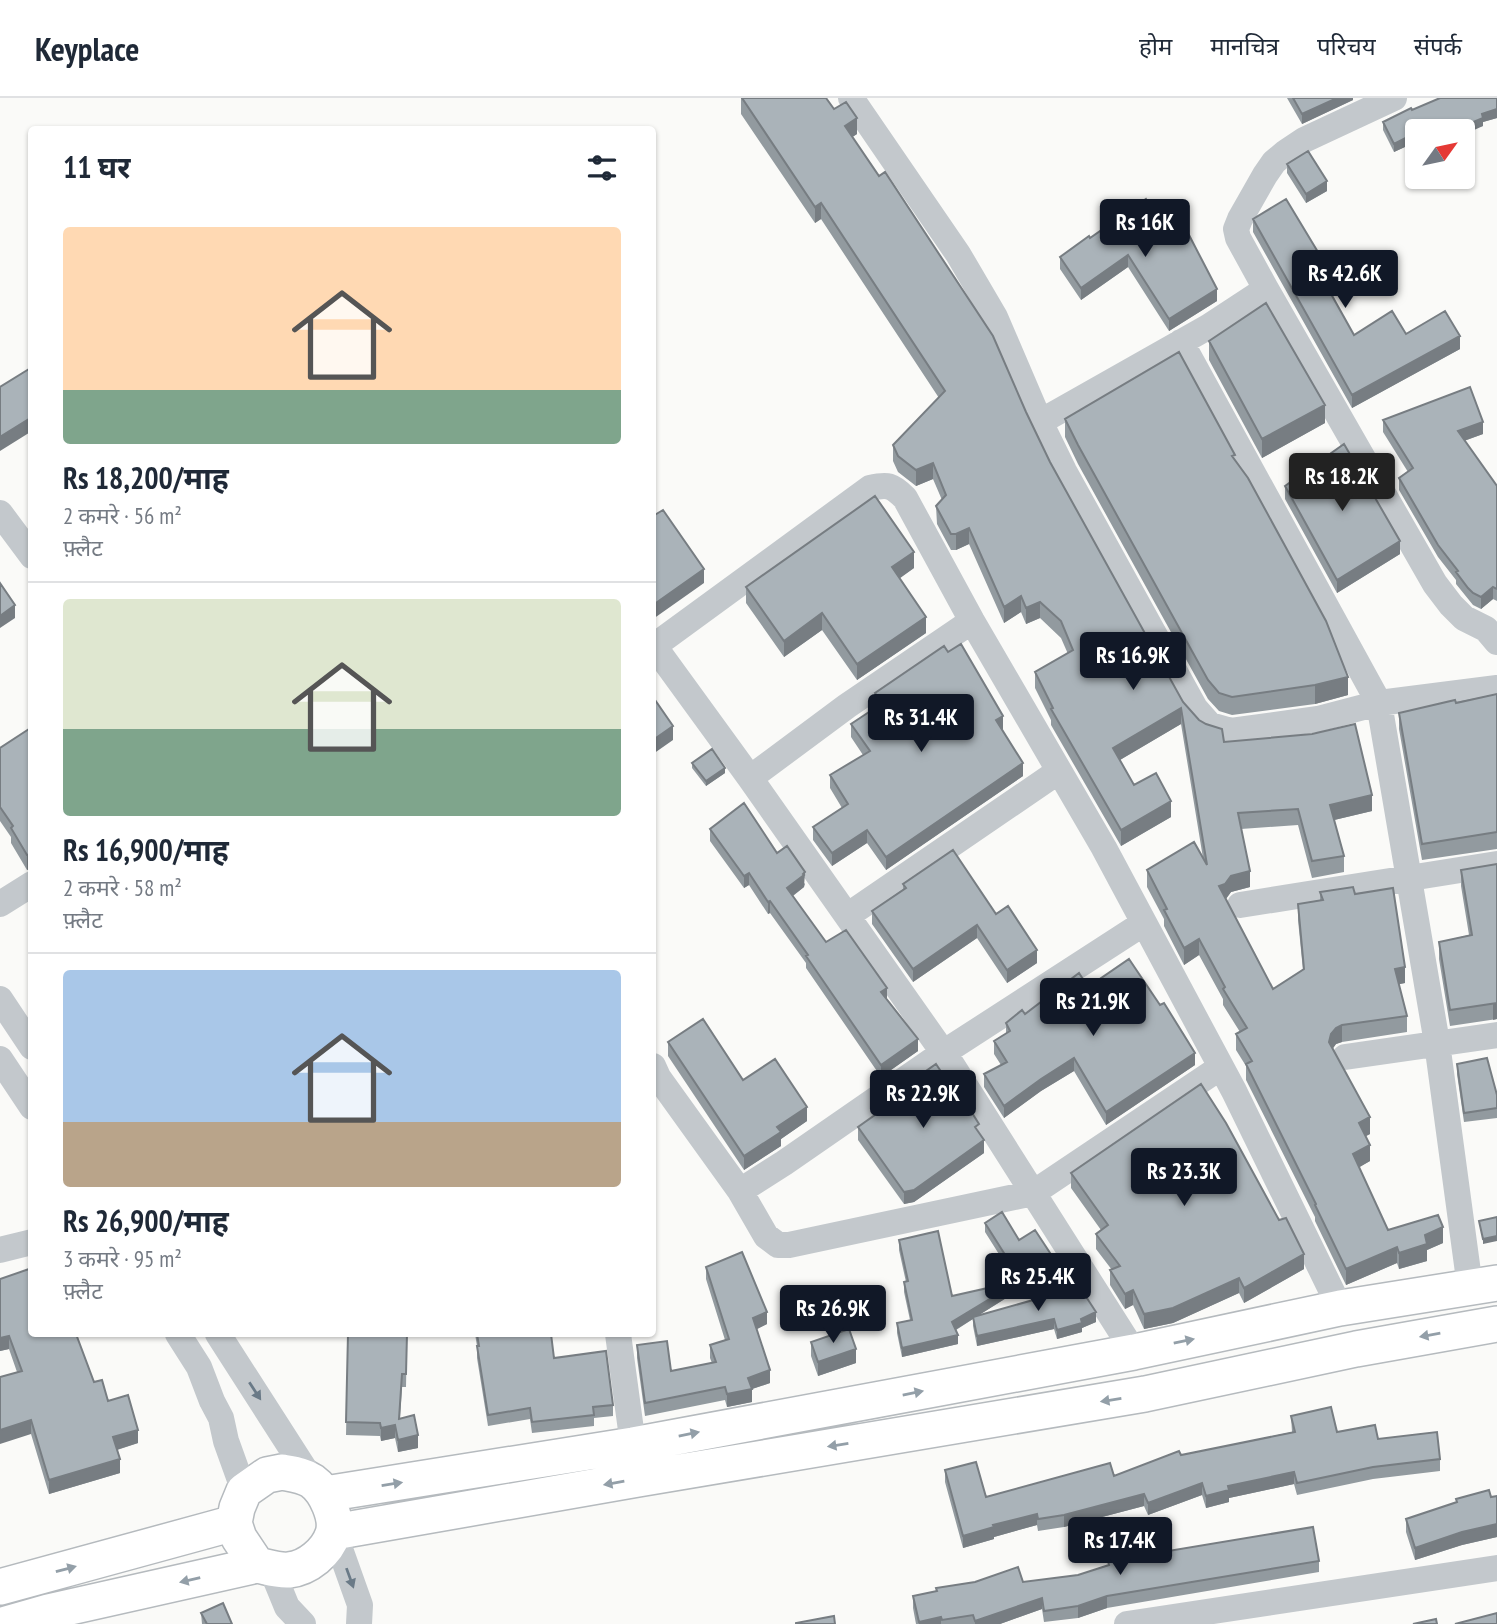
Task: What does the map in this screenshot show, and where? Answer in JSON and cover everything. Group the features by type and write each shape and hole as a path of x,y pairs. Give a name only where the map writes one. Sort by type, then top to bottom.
{"main road":[{"path":"319,1488 633,1445 1134,1352 1340,1308 1483,1285"},
{"path":"334,1532 1145,1394 1356,1349 1497,1324"},
{"path":"0,1587 239,1507 267,1475 282,1472 298,1475 319,1488 332,1511 334,1532 318,1556 304,1566 288,1570 264,1567 48,1612 6,1624"},
{"path":"239,1507 239,1538 264,1567"}],"street":[{"path":"851,98 958,254 995,317 1064,471 1195,708 1210,725 1231,732 1318,719 1379,703 1497,688"},
{"path":"1394,98 1304,140 1286,152 1274,162 1265,175 1236,229 1238,238 1266,289 1436,584 1464,618 1486,629 1497,642"},
{"path":"1040,422 1181,342 1266,289"},
{"path":"1181,342 1379,703 1437,1043 1483,1285"},
{"path":"656,643 870,488 884,485 894,487 905,498 972,621 1104,848 1221,1067 1340,1308"},
{"path":"0,513 28,551"},
{"path":"750,778 847,706 972,621"},
{"path":"656,649 943,1052 1134,1352"},
{"path":"847,915 1059,771"},
{"path":"1240,905 1497,864"},
{"path":"0,904 28,886"},
{"path":"740,1191 943,1052 1144,923"},
{"path":"0,999 28,1041"},
{"path":"1345,1057 1497,1035"},
{"path":"0,1059 28,1101"},
{"path":"656,1073 740,1191 766,1236 778,1245 789,1245 1033,1193 1221,1067"},
{"path":"0,1250 28,1243"},
{"path":"180,1337 199,1367 221,1418 239,1507"},
{"path":"221,1337 319,1488"},
{"path":"618,1337 633,1445"},
{"path":"334,1532 360,1605 359,1624"},
{"path":"264,1567 287,1607 303,1624"},
{"path":"1127,1624 1497,1568"}],"building":[{"path":"742,98 826,98 834,109 846,102 857,118 845,126 879,176 885,172 993,336 1050,462 1183,702 1199,720 1222,729 1224,742 1312,734 1355,724 1372,795 1330,805 1344,856 1312,861 1298,809 1238,813 1250,871 1231,876 1225,884 1219,886 1273,989 1304,969 1298,904 1323,900 1320,892 1353,887 1355,894 1393,888 1405,967 1395,969 1407,1016 1342,1025 1331,1034 1329,1042 1370,1117 1359,1123 1370,1145 1353,1154 1388,1230 1438,1215 1443,1227 1425,1235 1427,1244 1399,1253 1397,1247 1346,1269 1246,1064 1252,1061 1236,1034 1247,1028 1223,989 1225,987 1199,939 1184,948 1147,870 1194,842 1207,865 1181,708 1113,748 1134,785 1156,773 1171,801 1121,830 1051,709 1053,708 1035,672 1073,650 1061,621 1040,602 1026,608 1021,596 1004,607 969,528 951,534 936,506 946,495 933,463 916,470 898,456 893,445 945,391 821,203 815,207"},
{"path":"1293,98 1337,98 1302,114"},
{"path":"1440,98 1497,98 1497,109 1482,114 1483,118 1475,121 1475,119 1405,119 1405,138 1394,144 1383,122 1411,108 1412,110"},
{"path":"1308,151 1327,181 1306,194 1287,164"},
{"path":"1146,199 1177,243 1189,235 1217,289 1169,319 1128,255 1081,288 1060,257"},
{"path":"1286,199 1324,262 1316,267 1354,335 1392,311 1406,334 1445,311 1460,336 1352,395 1253,219"},
{"path":"1266,303 1325,405 1262,439 1209,341"},
{"path":"1179,352 1235,455 1232,456 1248,478 1326,621 1348,677 1315,685 1232,697 1219,693 1208,680 1078,445 1065,419"},
{"path":"28,370 28,420 0,437 0,387"},
{"path":"1470,387 1483,422 1458,431 1497,486 1497,589 1493,587 1481,597 1468,588 1456,572 1458,571 1438,545 1399,478 1413,468 1383,420"},
{"path":"1344,444 1400,541 1337,580 1285,486"},
{"path":"875,496 914,552 892,567 926,617 857,664 822,613 784,641 746,587"},
{"path":"663,510 704,569 656,603 656,514"},
{"path":"0,583 15,605 0,616"},
{"path":"961,644 1003,716 996,720 1023,763 886,857 867,830 832,853 813,827 848,804 830,775 870,751 851,724 872,710 880,700 875,693 944,646 948,652"},
{"path":"1497,694 1497,832 1422,844 1399,713 1455,700 1456,703"},
{"path":"656,701 673,726 656,738"},
{"path":"28,730 28,855 0,807 0,748"},
{"path":"712,749 725,768 706,781 692,763"},
{"path":"744,803 777,853 787,846 805,872 787,888 826,942 846,930 887,988 881,992 918,1039 881,1065 770,901 768,902 749,873 744,876 710,829"},
{"path":"953,850 996,914 1008,906 1037,950 1007,970 977,925 913,969 872,911 906,888 903,884"},
{"path":"1497,864 1497,1003 1450,1010 1439,942 1472,935 1461,870"},
{"path":"1129,959 1160,1005 1164,1003 1195,1053 1106,1112 1074,1058 1004,1106 984,1074 1007,1062 994,1041 1010,1031 1006,1023 1022,1010 1025,1014 1079,973 1088,987"},
{"path":"703,1019 743,1080 775,1059 807,1107 777,1127 781,1132 744,1156 668,1042"},
{"path":"1487,1058 1497,1095 1497,1108 1464,1113 1457,1064"},
{"path":"936,1064 954,1091 957,1089 979,1124 975,1127 984,1140 914,1190 904,1192 858,1127 903,1095 899,1090"},
{"path":"1201,1084 1226,1123 1279,1220 1286,1218 1304,1254 1244,1288 1239,1278 1173,1308 1144,1314 1133,1290 1125,1294 1110,1270 1120,1266 1096,1234 1108,1225 1071,1173"},
{"path":"1002,1212 1019,1240 1035,1230 1054,1259 1021,1280 985,1223"},
{"path":"1497,1217 1497,1236 1483,1239 1479,1221"},
{"path":"938,1231 952,1296 1010,1283 1011,1286 952,1322 958,1335 902,1348 897,1323 912,1320 904,1282 908,1281 899,1240"},
{"path":"742,1252 767,1312 753,1318 770,1370 748,1378 752,1389 727,1394 725,1387 645,1403 637,1345 667,1341 671,1371 716,1362 710,1345 729,1339 706,1267"},
{"path":"28,1269 28,1337 77,1337 94,1382 102,1380 108,1401 128,1395 138,1430 113,1437 120,1459 49,1480 31,1420 0,1430 0,1377 22,1371 9,1336 0,1338 0,1279"},
{"path":"1072,1289 1073,1293 1081,1289 1096,1312 1081,1319 1082,1323 1057,1330 1054,1319 977,1336 973,1317"},
{"path":"849,1329 856,1349 818,1362 811,1342"},
{"path":"348,1337 407,1337 406,1374 402,1374 399,1419 414,1415 418,1435 398,1440 395,1425 381,1428 380,1423 346,1422"},
{"path":"478,1337 551,1337 554,1358 606,1351 613,1405 593,1407 594,1415 532,1422 530,1408 488,1415"},
{"path":"1331,1407 1337,1432 1375,1425 1378,1439 1437,1432 1440,1459 1373,1467 1297,1483 1294,1472 1228,1486 1229,1490 1206,1496 1202,1483 1148,1503 1144,1494 1064,1515 1038,1519 1037,1514 963,1536 945,1470 976,1462 986,1497 1110,1463 1114,1476 1179,1451 1181,1455 1295,1432 1291,1416"},
{"path":"1489,1490 1491,1497 1497,1496 1497,1524 1462,1532 1415,1548 1406,1519 1457,1502 1456,1499"},
{"path":"1313,1527 1319,1561 1107,1596 1078,1606 1044,1611 1042,1598 975,1621 973,1615 942,1620 941,1617 919,1622 913,1596 937,1591 936,1588 975,1582 1018,1567 1023,1582 1078,1575 1109,1565 1108,1561"},
{"path":"223,1603 232,1624 207,1624 201,1613"},
{"path":"1497,1613 1497,1624 1455,1624"},
{"path":"834,1616 835,1624 796,1624 796,1623"},
{"path":"1436,1619 1437,1624 1413,1624"}]}
